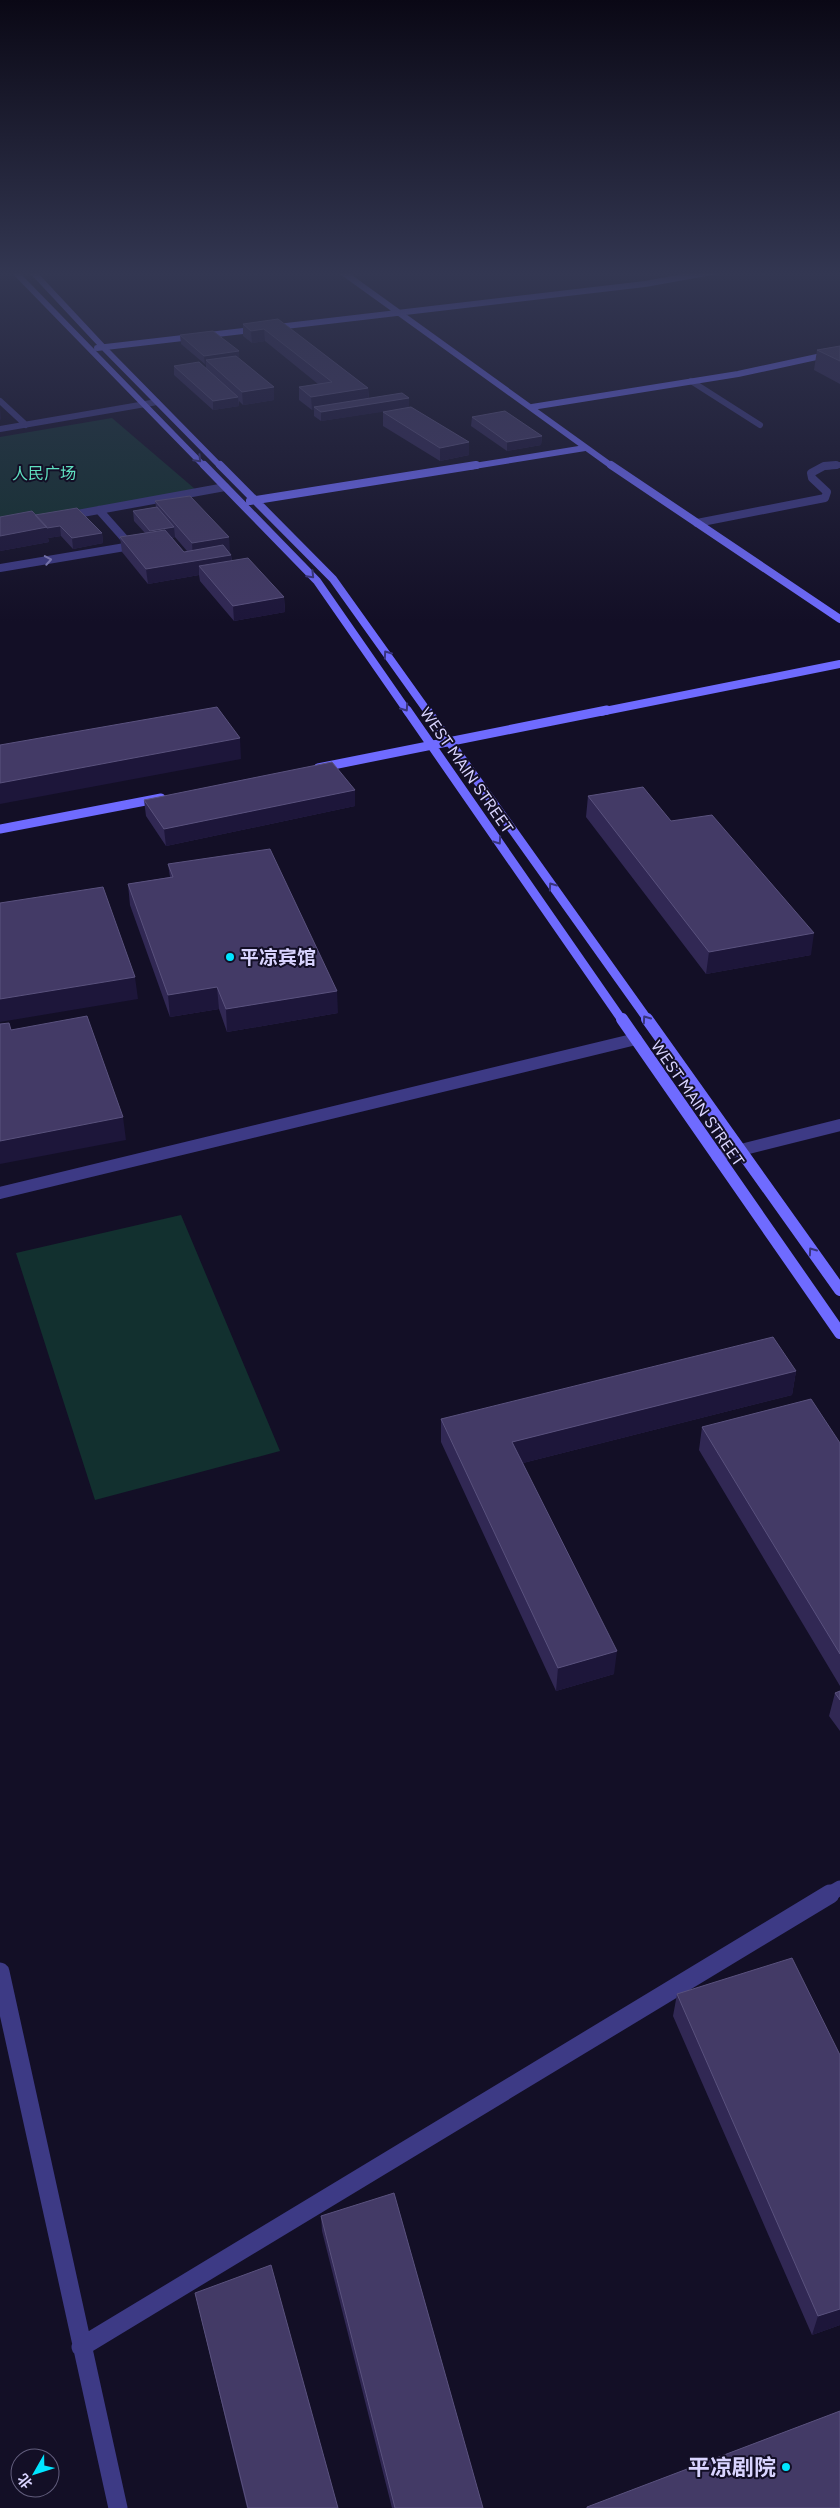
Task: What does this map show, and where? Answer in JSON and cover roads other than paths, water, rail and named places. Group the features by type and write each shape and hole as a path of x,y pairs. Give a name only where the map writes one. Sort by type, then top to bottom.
{"main road":[{"name":"WEST MAIN STREET","path":"128,388 317,581 840,1333"},
{"name":"WEST MAIN STREET","path":"143,388 333,578 840,1290"},
{"path":"505,388 585,448 840,619"},
{"path":"532,407 648,388"},
{"path":"240,502 585,448"},
{"path":"304,770 840,664"},
{"path":"0,829 167,797"}],"street":[{"path":"702,388 760,425"},
{"path":"0,401 26,425"},
{"path":"0,430 157,402"},
{"path":"697,523 825,498 827,492 812,478 811,473 824,466 840,465"},
{"path":"54,518 225,487"},
{"path":"0,568 131,546 99,510"},
{"path":"0,1193 636,1039"},
{"path":"717,1156 840,1125"},
{"path":"81,2347 840,1888"},
{"path":"0,1972 81,2347 118,2508"}],"place":[{"name":"平凉宾馆","path":"230,957"},
{"name":"平凉剧院","path":"786,2467"}],"park label":[{"name":"人民广场","path":"44,473"}]}
